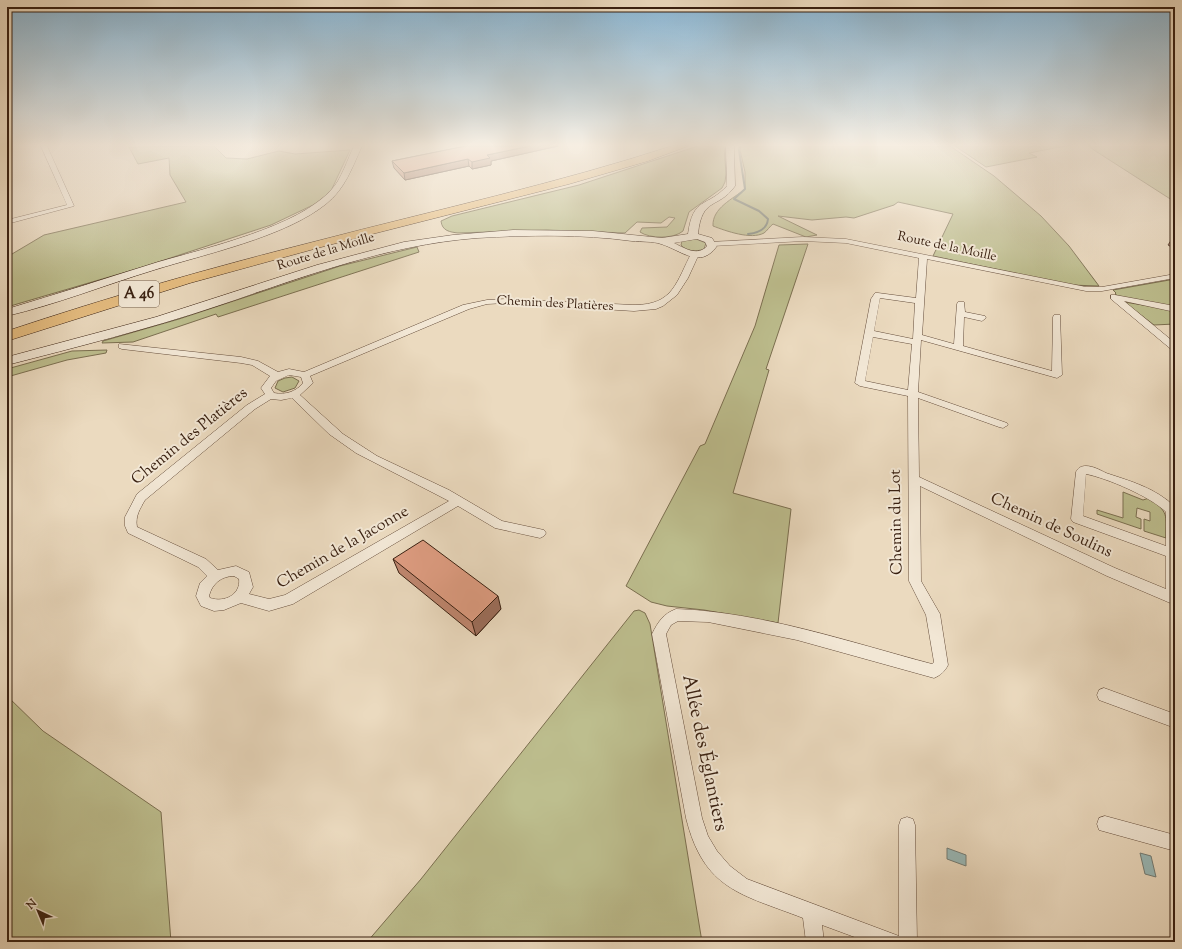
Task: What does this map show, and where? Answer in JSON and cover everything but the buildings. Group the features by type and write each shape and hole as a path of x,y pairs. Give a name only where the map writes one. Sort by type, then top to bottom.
{"highway":[{"name":"A 46","path":"7,327 205,266 507,190"},
{"name":"A 46","path":"7,336 129,297 222,270 534,190"}],"street":[{"path":"7,222 71,206 64,190"},
{"path":"7,313 215,248 288,222 323,203 337,190"},
{"path":"693,236 696,216 699,211 727,190"},
{"name":"Route de la Moille","path":"7,361 153,322 352,257 403,245 474,236 593,234 663,241 678,244 695,254"},
{"path":"678,244 693,236 705,238 712,244 709,251 695,254"},
{"name":"Route de la Moille","path":"712,244 803,239 834,240 874,246 1086,289 1102,289 1175,276"},
{"name":"Chemin des Platières","path":"305,375 466,307 487,302 506,301 634,308 653,307 672,296 690,266 695,254"},
{"name":"Chemin du Lot","path":"666,621 676,615 708,616 798,634 934,671 941,665 933,614 915,581 913,394 923,256"},
{"path":"1102,289 1114,297 1175,348"},
{"path":"919,302 878,295 875,299 860,383 913,394 1003,425"},
{"path":"1114,297 1175,309"},
{"path":"958,348 961,309 982,318"},
{"path":"868,334 916,339 958,348 1057,375 1057,317"},
{"path":"122,346 241,360 255,363 277,376"},
{"path":"296,372 305,375 308,382 305,387 294,394 278,397 267,391 267,385 277,376 296,372"},
{"name":"Chemin des Platières","path":"216,576 202,563 132,530 130,525 131,514 141,497 251,407 270,394"},
{"path":"294,394 346,443 441,490 499,525 540,533"},
{"path":"1172,552 1077,519 1081,472 1085,470 1091,471 1143,492 1168,506 1172,511 1172,552 1172,591 1175,595"},
{"name":"Chemin de Soulins","path":"914,479 1104,569 1175,599"},
{"name":"Chemin de la Jaconne","path":"239,597 269,605 288,600 458,501"},
{"path":"236,571 245,576 247,586 239,597 225,605 217,607 205,603 202,598 202,592 210,580 216,576 223,572 236,571"},
{"name":"Allée des Églantiers","path":"666,621 661,629 660,640 697,834 704,850 722,873 742,886 892,942"},
{"path":"1104,695 1175,721"},
{"path":"1105,824 1175,843"},
{"path":"907,825 908,942"},
{"path":"811,913 815,942"}],"green space":[{"path":"179,190 331,190 330,193 313,205 271,225 143,267 7,307 7,257 44,235 186,202"},
{"path":"557,190 719,190 689,212 683,231 674,236 668,237 650,236 640,232 642,228 667,227 675,218 669,217 661,223 637,222 625,233 547,230 458,233 447,230 443,227 441,221 452,216"},
{"path":"743,190 1011,190 1041,216 1069,246 1099,286 1070,285 933,256 953,214 898,202 894,205 854,218 846,217 812,220 778,216 817,235 806,237 773,224 764,233 752,236 738,234 713,226 716,214 729,200"},
{"path":"1157,190 1175,190 1175,202"},
{"path":"696,239 706,243 704,249 692,251 681,245 682,241"},
{"path":"808,244 766,369 769,370 733,493 791,509 778,623 704,610 667,606 651,602 626,586 700,446 705,444 755,326 779,245"},
{"path":"417,247 419,252 218,317 216,314 133,342 102,343 103,341 179,319 340,266"},
{"path":"1175,279 1175,308 1118,296 1113,290"},
{"path":"1124,302 1175,310 1175,324 1154,325"},
{"path":"107,350 106,353 67,360 7,377 7,369 72,351"},
{"path":"292,377 299,381 295,388 283,392 275,388 278,381"},
{"path":"1123,492 1143,500 1149,498 1160,507 1166,519 1166,538 1144,531 1144,519 1150,521 1150,512 1137,508 1136,517 1141,519 1141,529 1097,514 1097,510 1123,518"},
{"path":"639,610 645,613 650,624 702,942 367,942 421,879 634,611"},
{"path":"7,696 43,731 161,812 171,942 7,942"}],"water":[{"path":"947,848 966,855 966,866 947,859"},
{"path":"1140,853 1151,856 1156,877 1145,874"}],"waterway":[{"path":"744,190 734,199 759,211 768,219 764,228 755,233 748,234"}]}
